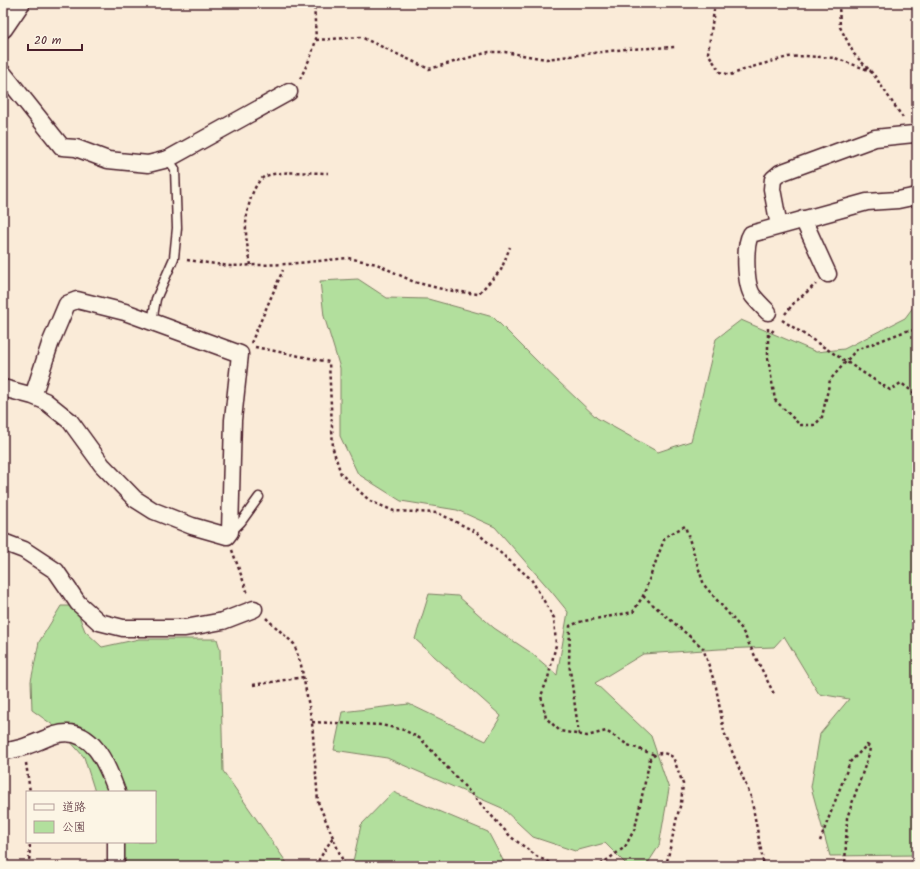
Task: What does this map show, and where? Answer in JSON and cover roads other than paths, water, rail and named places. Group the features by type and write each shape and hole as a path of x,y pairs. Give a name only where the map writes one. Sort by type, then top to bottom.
{"street":[{"path":"3,28 20,3"},
{"path":"3,73 62,147 76,148 108,160 148,164 168,159 289,92"},
{"path":"779,226 772,189 772,179 780,173 875,138 914,134"},
{"path":"774,316 751,294 746,266 748,238 751,234 866,202 898,200 917,196"},
{"path":"803,219 828,274"},
{"path":"3,388 33,396 45,401 70,421 102,464 135,499 154,511 192,526 228,534 233,420 240,354 124,312 77,300 66,304 50,344 33,396"},
{"path":"3,542 24,550 56,571 78,603 99,622 123,628 185,628 223,621 254,609"},
{"path":"3,751 16,750 55,735 68,732 80,735 93,744 109,772 117,791"},
{"path":"116,843 116,866"}],"lane":[{"path":"152,322 156,299 174,258 177,228 175,169 168,159"},
{"path":"228,534 241,522 259,497"}]}
